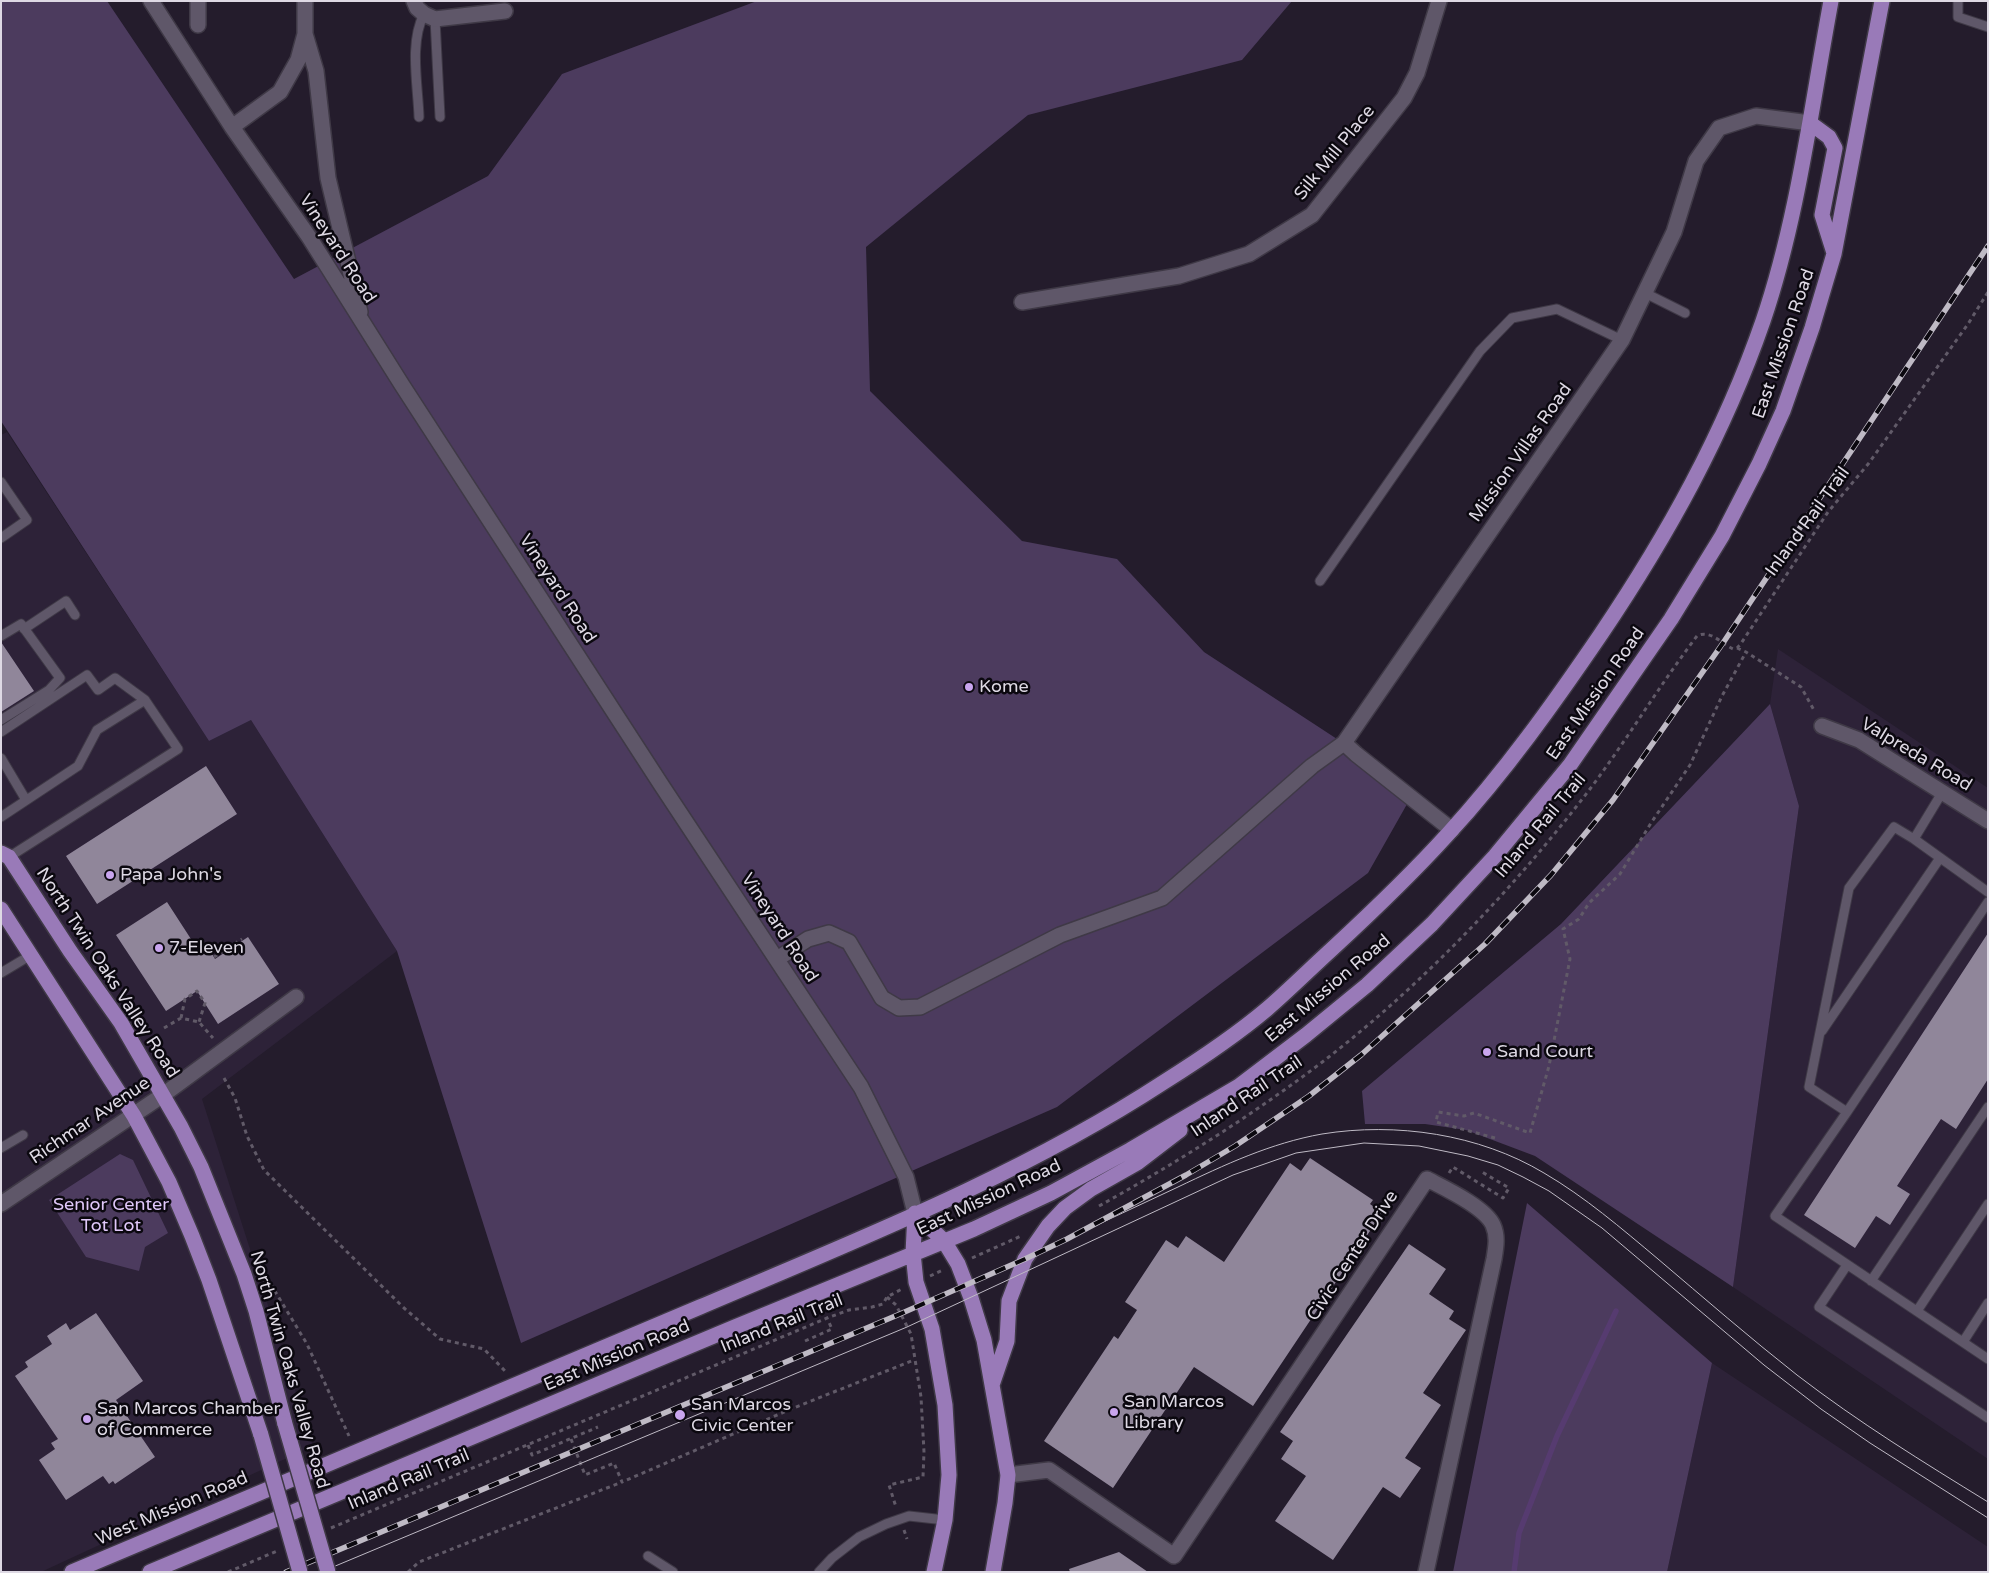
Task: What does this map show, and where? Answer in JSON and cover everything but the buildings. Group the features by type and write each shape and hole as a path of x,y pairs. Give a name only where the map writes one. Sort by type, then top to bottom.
{"main road":[{"name":"East Mission Road","path":"286,1481 734,1293 916,1213 1048,1150 1116,1112 1216,1048 1271,1005 1369,915 1452,830 1526,740 1562,691 1639,577 1671,525 1699,472 1723,422 1762,322 1785,245 1810,123 1831,1"},
{"name":"East Mission Road","path":"150,1572 974,1229 1051,1192 1130,1150 1239,1086 1367,985 1432,924 1495,856 1570,765 1672,619 1722,536 1759,464 1783,411 1812,328 1834,254 1882,1"},
{"path":"1810,123 1829,137 1835,148 1822,215 1834,254"},
{"name":"North Twin Oaks Valley Road","path":"5,855 121,1023 163,1095 201,1167 231,1238 256,1311 285,1424 328,1572"},
{"path":"1,909 134,1116 169,1182 192,1236 260,1435 300,1572"},
{"path":"992,1385 1007,1340 1009,1301 1025,1259 1048,1226 1066,1208 1091,1189 1137,1163 1239,1086"},
{"path":"916,1213 944,1241 958,1264 981,1332 1008,1474 993,1572"},
{"path":"916,1213 913,1254 916,1282 932,1329 946,1406 949,1475 945,1520 934,1572"},
{"name":"West Mission Road","path":"72,1572 286,1481"}],"street":[{"name":"Vineyard Road","path":"150,1 232,128 309,237 657,778 861,1087 906,1177 916,1213"},
{"path":"198,1 198,25"},
{"path":"232,128 280,92 298,60 305,34 305,1"},
{"path":"414,1 417,8 429,16 505,11"},
{"name":"Silk Mill Place","path":"1022,302 1179,276 1249,254 1312,215 1404,98 1417,74 1439,1"},
{"path":"305,34 316,71 328,178 363,323"},
{"name":"Mission Villas Road","path":"777,959 808,939 829,933 849,942 882,998 899,1008 920,1007 1060,935 1162,898 1312,766 1344,743 1622,340 1674,232 1696,161 1719,128 1756,116 1810,123"},
{"name":"Valpreda Road","path":"1822,726 1859,740 1988,821"},
{"path":"1344,743 1452,830"},
{"name":"Richmar Avenue","path":"2,1203 134,1116 296,997"},
{"name":"Civic Center Drive","path":"1008,1474 1049,1470 1174,1556 1266,1422 1427,1179 1483,1213 1493,1224 1497,1239 1426,1572"}],"lane":[{"path":"1958,1 1958,17 1988,27"},
{"path":"419,117 415,40 418,24 429,16 440,117"},
{"path":"1645,293 1686,313"},
{"path":"1320,581 1480,352 1512,318 1557,309 1622,340"},
{"path":"1,482 27,520 1,538"},
{"path":"24,629 66,601 75,616"},
{"path":"1,636 21,624 60,678 49,690 1,720"},
{"path":"1,732 87,675 98,690 115,678 144,700 178,748 5,855"},
{"path":"1,817 78,766 97,730 144,700"},
{"path":"1,758 26,800"},
{"path":"1914,839 1943,791"},
{"path":"1847,1112 1809,1087 1849,888 1894,827 1914,839 1988,892"},
{"path":"1819,1035 1940,858"},
{"path":"1988,902 1775,1216 1988,1358"},
{"path":"1,973 30,955"},
{"path":"1871,1281 1988,1106"},
{"path":"1,1148 23,1135"},
{"path":"1917,1311 1988,1204"},
{"path":"1848,1265 1819,1307 1988,1418"},
{"path":"1962,1342 1988,1303"},
{"path":"819,1572 832,1558 859,1537 886,1524 909,1516 945,1520"},
{"path":"648,1556 673,1572"}],"path":[{"name":"Inland Rail Trail","path":"1090,1210 1179,1160 1258,1108 1323,1061 1414,983 1470,927 1550,838 1600,775 1697,636 1706,634 1730,648 1737,648 1828,512 1869,462 1968,324 1988,292"},
{"path":"1737,648 1802,687 1822,726"},
{"path":"1495,1138 1436,1122 1438,1112 1464,1116 1474,1113 1530,1133 1549,1066 1570,959 1563,929 1578,919 1589,903 1620,874 1690,765 1722,696 1746,652"},
{"path":"214,958 242,940"},
{"path":"181,1018 185,999 197,991 205,1003 199,1022"},
{"path":"164,1028 181,1018 199,1022 213,1038"},
{"path":"224,1078 235,1098 246,1136 264,1170 404,1308 440,1339 484,1349 505,1371"},
{"path":"1448,1176 1453,1167 1503,1198 1509,1188 1482,1172"},
{"name":"Inland Rail Trail","path":"325,1531 827,1318 849,1310 883,1304 887,1297 916,1282 1023,1235"},
{"path":"262,1282 270,1283 306,1344 349,1436"},
{"path":"887,1297 896,1305 911,1334 921,1397 924,1452 923,1476 889,1485 906,1539"},
{"path":"805,1341 832,1329 827,1318"},
{"path":"408,1572 419,1562 622,1482 791,1409 914,1360"},
{"path":"528,1445 532,1454 598,1427"},
{"path":"571,1439 586,1475 614,1462 622,1482"},
{"path":"228,1572 280,1549"}],"shaded area":[{"path":"7,432 209,741 251,720 397,951 202,1099 313,1446 41,1572 1,1572 1,435"},
{"path":"1778,649 1988,788 1988,1459 1733,1287 1799,806 1770,704"},
{"path":"1712,1363 1988,1547 1988,1572 1667,1572"}],"green space":[{"path":"1,1 107,1 294,279 488,176 562,74 757,1 1292,1 1242,60 1028,115 866,247 870,391 1022,541 1117,559 1204,652 1415,790 1368,873 1057,1107 521,1343 397,951 251,720 209,741 1,421"},
{"path":"1770,704 1799,806 1733,1287 1535,1156 1466,1130 1425,1124 1365,1124 1362,1091 1561,924"},
{"name":"Senior Center Tot Lot","path":"120,1154 133,1160 168,1233 145,1247 139,1271 86,1257 49,1200"},
{"path":"1527,1203 1712,1363 1667,1572 1453,1572"}],"waterway":[{"path":"1514,1572 1519,1533 1557,1436 1616,1311"}],"tram line":[{"path":"1067,1239 1230,1163 1266,1149 1303,1138 1350,1131 1379,1130 1436,1134 1465,1140 1519,1160 1574,1192 1616,1224 1797,1375 1891,1441 1988,1502"},
{"path":"321,1572 907,1327 1233,1175 1296,1153 1364,1143 1419,1146 1468,1156 1498,1165 1549,1191 1602,1228 1764,1365 1821,1409 1870,1443 1988,1518"}],"railway":[{"path":"286,1572 900,1314 1025,1259 1067,1239 1186,1175 1235,1146 1309,1096 1361,1055 1485,944 1551,875 1613,800 1723,643 1988,246"}],"place":[{"name":"Kome","path":"969,687"},
{"name":"Papa John's","path":"110,875"},
{"name":"7-Eleven","path":"159,948"},
{"name":"Sand Court","path":"1487,1052"},
{"name":"San Marcos Library","path":"1114,1412"},
{"name":"San Marcos Civic Center","path":"680,1415"},
{"name":"San Marcos Chamber of Commerce","path":"87,1419"}]}
